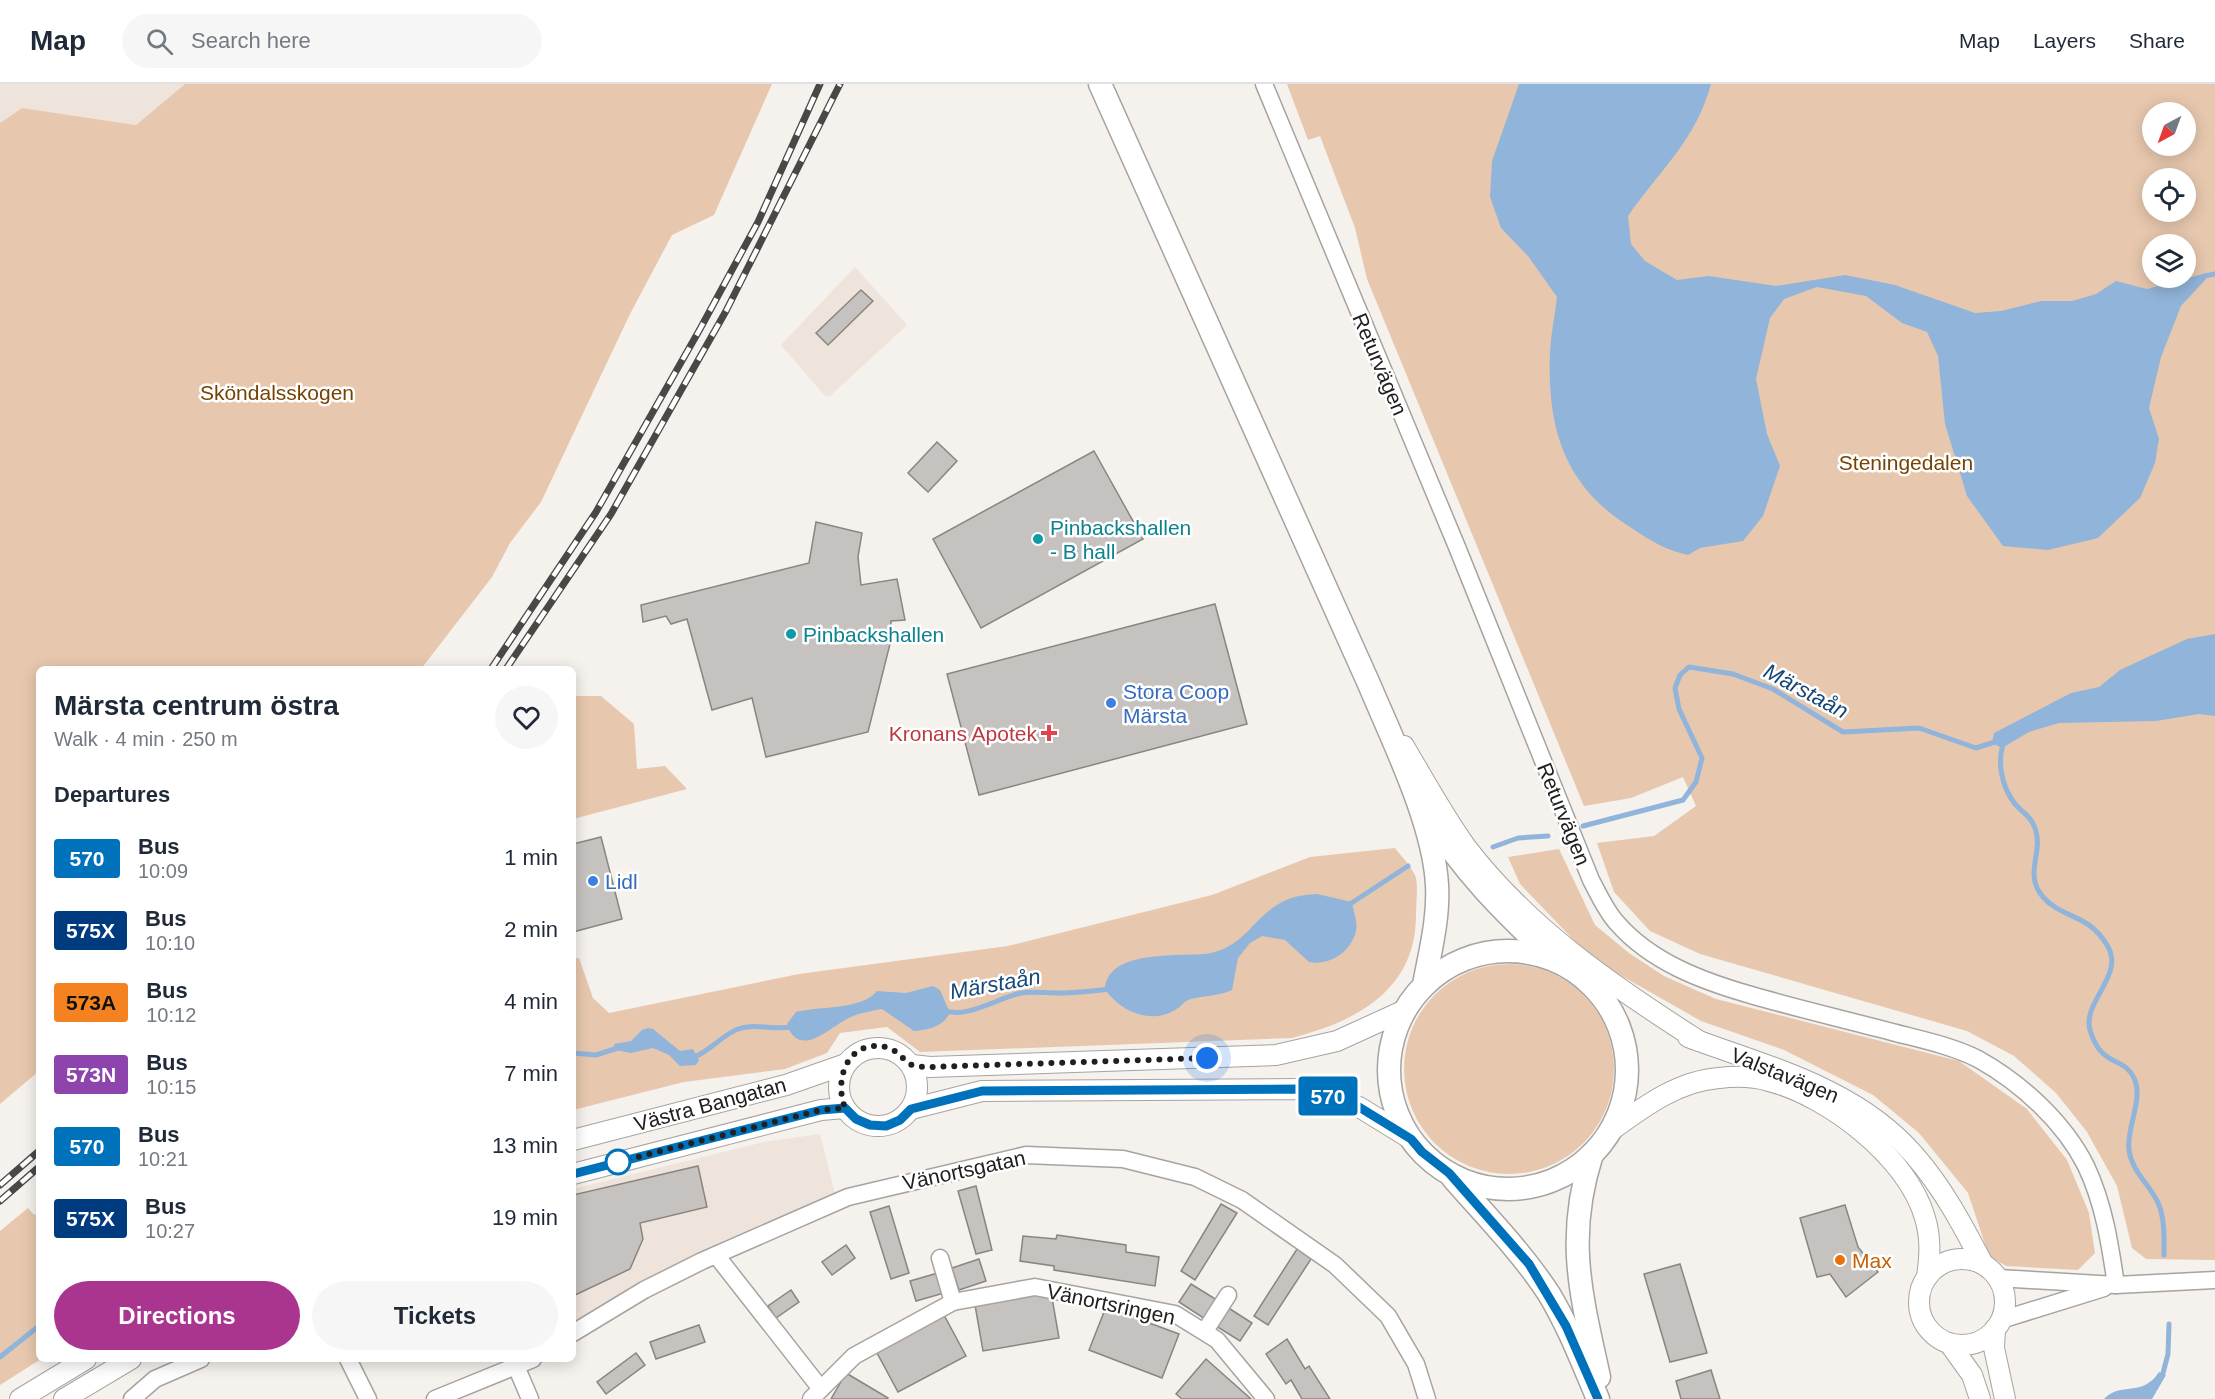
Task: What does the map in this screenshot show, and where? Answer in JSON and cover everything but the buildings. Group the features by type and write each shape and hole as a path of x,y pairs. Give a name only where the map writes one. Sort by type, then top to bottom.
{"main road":[{"path":"1100,84 1369,684 1411,784 1432,856 1437,882 1437,906 1424,985"},
{"path":"1411,784 1439,833 1488,894 1557,961 1576,972 1594,987 1613,1014 1625,1046 1625,1090 1619,1112 1610,1132 1592,1154 1572,1170 1549,1182 1524,1188 1498,1188 1473,1183 1449,1173"},
{"path":"1557,961 1522,951 1487,952 1453,964 1424,985 1405,1010 1392,1044 1389,1061 1390,1089 1398,1115 1411,1139 1422,1152 1449,1173 1529,1264 1566,1326 1598,1399"},
{"path":"1592,1154 1577,1216 1576,1252 1580,1286 1604,1399"}],"street":[{"name":"Returvägen","path":"1264,84 1457,547 1591,880 1616,923 1665,963 1694,976 1771,1001 1945,1046 1977,1059 2008,1079 2048,1113 2069,1138 2086,1165 2106,1223 2116,1285"},
{"path":"1369,684 1448,821 1492,878 1572,953 1630,998 1699,1041"},
{"name":"Valstavägen","path":"1594,987 1658,1025 1823,1087 1875,1119 1914,1154 1930,1174 1983,1264"},
{"path":"846,1064 839,1078 839,1094 845,1108 856,1119 870,1125 886,1126 900,1120 911,1109 918,1095 918,1079 912,1065 930,1067 1276,1055 1337,1041 1405,1010"},
{"name":"Västra Bangatan","path":"576,1139 786,1085 846,1064 857,1053 871,1047 887,1048 901,1054 912,1065"},
{"name":"Valstavägen","path":"1610,1132 1642,1107 1668,1093 1716,1078 1740,1077 1769,1081 1818,1102 1864,1133 1881,1149 1911,1187 1925,1217 1927,1228 1931,1252 1927,1277"},
{"path":"911,1109 982,1091 1299,1089 1359,1107 1411,1139"},
{"name":"Västra Bangatan","path":"576,1173 821,1110 845,1108"},
{"name":"Vänortsgatan","path":"576,1332 644,1290 709,1258 848,1197 1026,1155 1123,1159 1195,1177 1242,1200 1335,1265 1388,1316 1416,1364 1427,1399"},
{"path":"709,1258 816,1394"},
{"path":"940,1258 954,1302"},
{"path":"1980,1399 1972,1375 1949,1343 1932,1332 1921,1316 1919,1296 1927,1277 1934,1269 1952,1260 1963,1258 1983,1264 1998,1278 2005,1299 1994,1348 2005,1399"},
{"path":"1998,1278 2116,1285 2215,1280"},
{"path":"1949,1343 1959,1345 1979,1341 1998,1325 2116,1285"},
{"name":"Vänortsringen","path":"816,1394 854,1356 954,1302 1035,1287 1175,1314 1205,1331 1235,1359 1266,1399"},
{"path":"1205,1331 1228,1294"},
{"path":"20,1399 81,1362"},
{"path":"64,1399 126,1362"},
{"path":"132,1399 155,1379 194,1362"},
{"path":"350,1362 368,1399"},
{"path":"435,1399 515,1363 530,1399"}],"shaded area":[{"path":"0,84 185,84 136,125 22,108 0,123"},
{"path":"855,267 907,325 830,396 825,396 781,345"},
{"path":"820,1134 835,1194 632,1286 576,1323 576,1188 764,1142"}],"green space":[{"name":"Sköndalsskogen","path":"185,84 772,84 714,215 672,235 630,314 541,502 510,543 492,577 423,666 36,666 36,1074 0,1104 0,123 22,108 136,125"},
{"name":"Steningedalen","path":"1287,84 2215,84 2215,1260 2146,1259 2132,1248 2117,1186 2087,1132 2056,1093 2014,1056 1967,1031 1700,954 1650,931 1614,892 1597,843 1654,836 1696,806 1683,777 1631,798 1584,806 1367,279 1355,228 1320,136 1308,140"},
{"path":"576,696 601,696 634,724 637,769 665,766 687,789 576,818"},
{"path":"1395,848 1412,870 1417,882 1413,941 1406,963 1394,982 1360,1011 1316,1031 1292,1038 920,1052 887,1027 840,1033 827,1053 785,1069 684,1082 576,1109 576,958 579,958 593,998 609,1013 799,974 1008,946 1212,895 1310,857"},
{"path":"1559,849 1595,925 1629,953 1664,976 1716,999 1959,1061 2027,1109 2067,1160 2089,1213 2095,1253 2078,1270 2006,1266 1989,1256 1968,1193 1919,1133 1873,1095 1784,1050 1701,1021 1592,959 1520,884 1508,857"},
{"path":"1499,964 1519,964 1540,968 1559,976 1590,1002 1602,1019 1610,1038 1614,1069 1610,1100 1602,1119 1576,1150 1559,1162 1540,1170 1519,1174 1499,1174 1478,1170 1459,1162 1428,1136 1416,1119 1408,1100 1404,1079 1404,1059 1408,1038 1416,1019 1442,988 1459,976 1478,968"},
{"path":"28,1208 34,1215 36,1214 36,1362 0,1385 0,1231"}],"water":[{"path":"1519,84 1711,84 1687,138 1628,216 1631,244 1645,261 1677,280 1709,276 1776,286 1845,275 1895,285 1975,313 2001,311 2041,301 2072,301 2096,294 2116,281 2147,289 2196,288 2196,276 2203,274 2206,279 2181,306 2161,357 2149,408 2159,439 2155,463 2140,498 2098,538 2048,550 2003,546 1967,496 1945,424 1938,356 1927,332 1902,323 1866,296 1817,287 1784,299 1770,318 1756,379 1767,434 1780,466 1763,516 1743,541 1700,548 1688,555 1663,547 1605,508 1587,490 1573,471 1563,450 1556,428 1550,378 1551,344 1557,297 1528,256 1501,228 1490,197 1492,161"},
{"path":"2215,634 2215,716 2199,714 2156,721 2059,723 2029,732 2002,748 1992,743 1994,733 2071,693 2099,687 2120,670 2187,639"},
{"path":"1317,894 1352,902 1356,931 1350,945 1332,959 1317,963 1309,962 1285,940 1262,936 1250,943 1238,958 1232,990 1191,999 1175,1010 1156,1016 1146,1016 1127,1009 1118,1004 1105,989 1109,976 1119,966 1149,957 1211,953 1226,948 1239,940 1269,910 1282,902 1297,896"},
{"path":"933,986 940,990 950,1013 943,1022 930,1029 914,1031 882,1009 853,1016 823,1034 806,1040 798,1039 792,1034 787,1024 796,1012 851,1004 870,997 877,991 906,993"},
{"path":"653,1029 680,1051 693,1049 699,1060 696,1065 680,1066 669,1055 653,1048 631,1053 616,1050 614,1044 631,1041 642,1030"},
{"path":"2159,1372 2166,1375 2152,1399 2104,1399 2117,1391 2146,1385"}],"waterway":[{"path":"2204,276 2215,274"},
{"name":"Märstaån","path":"1583,826 1683,800 1696,782 1702,758 1679,709 1675,688 1680,675 1689,667 1733,674 1773,689 1843,732 1919,728 1976,748 1998,741"},
{"path":"2003,744 2001,767 2004,783 2015,804 2029,817 2035,828 2037,846 2034,872 2037,888 2050,904 2092,927 2107,945 2111,956 2108,977 2089,1019 2090,1030 2100,1050 2130,1071 2137,1086 2129,1150 2134,1165 2159,1205 2163,1224 2164,1255"},
{"name":"Märstaån","path":"1493,847 1518,838 1548,836"},
{"name":"Märstaån","path":"1347,906 1408,866"},
{"name":"Märstaån","path":"944,1010 952,1012 972,1010 1021,993 1071,993 1110,989"},
{"name":"Märstaån","path":"694,1057 738,1029 752,1026 781,1028 795,1026"},
{"name":"Märstaån","path":"576,1053 596,1055 621,1047"},
{"path":"2163,1373 2168,1354 2169,1324"},
{"name":"Märstaån","path":"0,1357 36,1328"}],"railway":[{"path":"493,666 596,512 700,329 758,222 820,84"},
{"path":"508,666 611,514 726,311 840,84"},
{"path":"0,1185 36,1154"},
{"path":"0,1201 36,1170"}],"bus line":[{"name":"570","path":"576,1173 821,1110 845,1108 856,1119 870,1125 886,1126 900,1120 911,1109 982,1091 1299,1089 1359,1107 1385,1121 1411,1139 1435,1164 1449,1173 1529,1264 1566,1326 1598,1399"}],"place":[{"name":"Pinbackshallen - B hall","path":"1038,539"},
{"name":"Pinbackshallen","path":"791,634"},
{"name":"Stora Coop Märsta","path":"1111,703"},
{"name":"Kronans Apotek","path":"1049,733"},
{"name":"Lidl","path":"593,881"},
{"name":"Max","path":"1840,1260"}],"route":[{"path":"618,1162 821,1110 845,1108 839,1094 839,1078 846,1064 857,1053 871,1047 887,1048 901,1054 912,1065 930,1067 1207,1058"}]}
